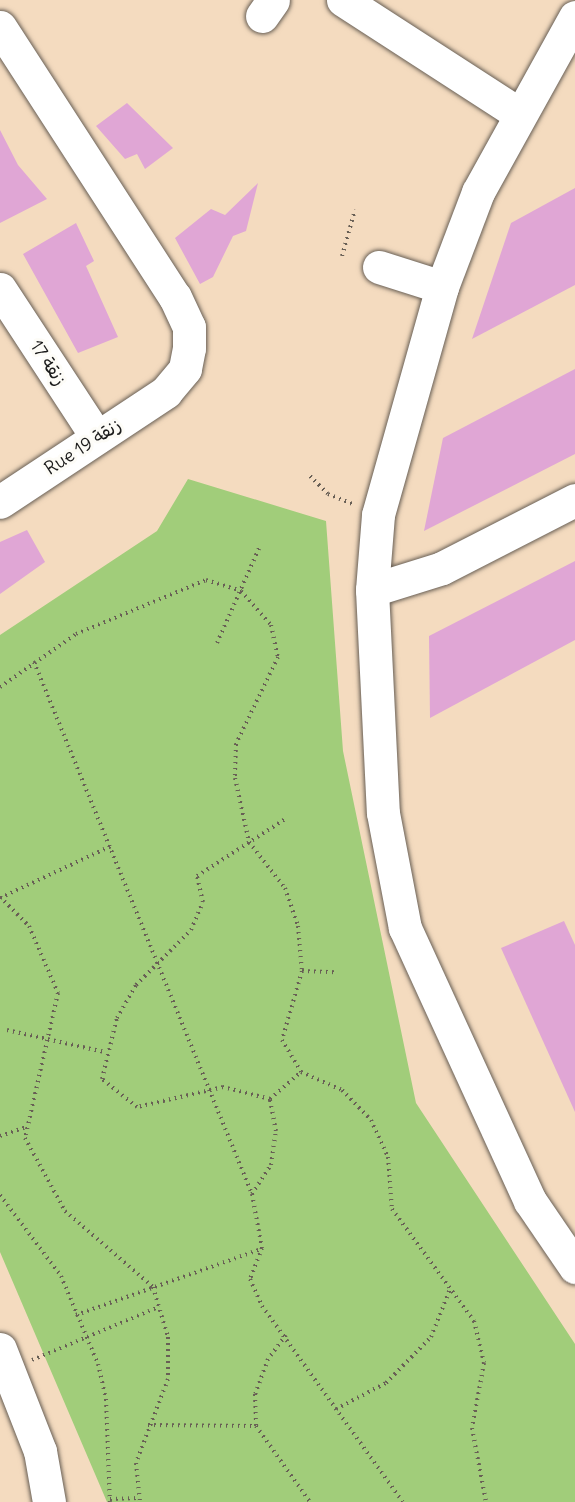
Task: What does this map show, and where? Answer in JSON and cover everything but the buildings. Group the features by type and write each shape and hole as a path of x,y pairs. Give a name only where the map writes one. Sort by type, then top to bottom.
{"street":[{"path":"343,0 518,112"},
{"path":"575,17 518,112 478,192 441,287 378,515 372,590 383,813 405,928 530,1201 575,1267"},
{"name":"Rue 19 زنقة","path":"0,27 176,297 189,327 189,348 185,369 166,392 0,502"},
{"path":"379,267 441,287"},
{"name":"زنقة 17","path":"0,289 97,437"},
{"path":"372,590 442,568 575,500"},
{"path":"5,1359 40,1451 49,1502"}],"path":[{"path":"342,256 355,210"},
{"path":"310,476 327,494 378,515"},
{"path":"217,643 259,548"},
{"path":"0,687 76,634 206,580 241,591 271,625 278,657 236,744 235,778 249,842 285,888 298,926 302,971 282,1040 301,1072 342,1090 371,1120 388,1157 392,1209 474,1321 484,1363 472,1428 486,1502"},
{"path":"34,662 160,963 207,1092 252,1194 262,1248 250,1279 262,1306 286,1335 403,1502"},
{"path":"270,1099 223,1087 137,1107 102,1079 105,1052 136,985 190,930 203,902 197,876 285,819"},
{"path":"0,1195 61,1276 76,1315 106,1399 110,1500 139,1500 136,1463 148,1425 168,1379 168,1337 153,1287 65,1211 38,1169 26,1127 37,1067 51,1040 58,993 29,926 0,897 111,846"},
{"path":"302,971 335,972"},
{"path":"7,1030 105,1052"},
{"path":"270,1099 301,1072"},
{"path":"252,1194 271,1165 276,1131 270,1099"},
{"path":"0,1136 26,1127"},
{"path":"76,1315 262,1248"},
{"path":"336,1409 386,1383 431,1337 451,1288"},
{"path":"5,1359 83,1337 159,1307"},
{"path":"286,1335 268,1359 255,1395 256,1426 310,1502"},
{"path":"148,1425 256,1426"}],"green space":[{"path":"188,479 326,521 343,751 416,1103 575,1344 575,1502 107,1502 0,1252 0,635 157,531"}]}
